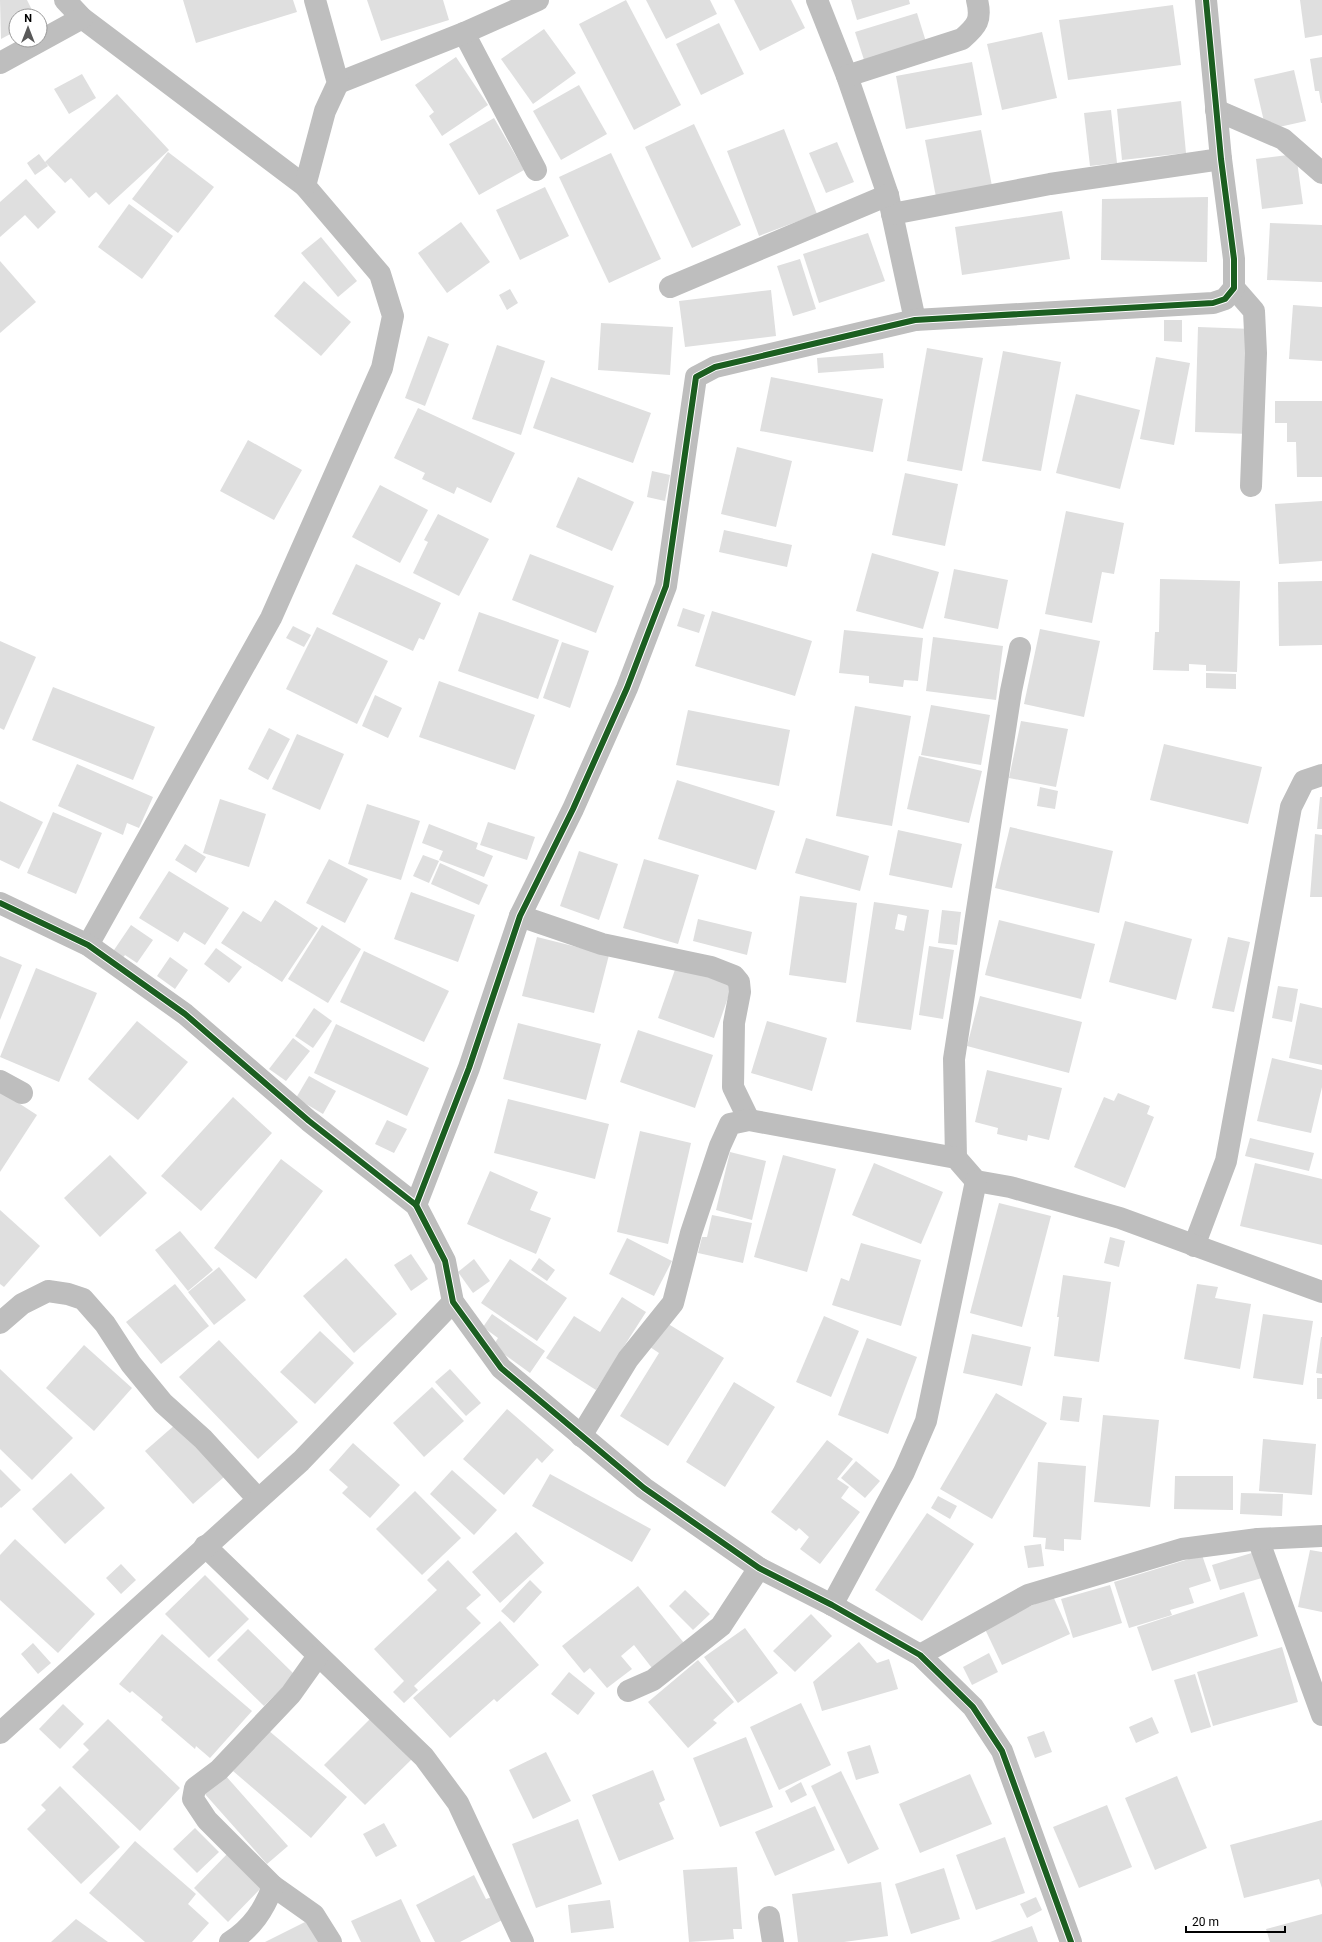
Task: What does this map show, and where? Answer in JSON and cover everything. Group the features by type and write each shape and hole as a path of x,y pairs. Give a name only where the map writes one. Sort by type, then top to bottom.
{"street":[{"path":"65,0 82,18 305,186 380,274 393,316 382,368 271,618 88,945"},
{"path":"305,186 325,111 338,83 315,0"},
{"path":"338,83 464,33 538,0"},
{"path":"817,0 847,76 890,204 915,320"},
{"path":"847,76 962,39 975,27 980,12 977,0"},
{"path":"416,1205 469,1068 520,916 573,809 624,696 666,586 696,377 714,367 915,320 1213,303 1225,299 1234,288 1234,259 1221,159 1206,0"},
{"path":"0,63 82,18"},
{"path":"464,33 536,170"},
{"path":"1216,110 1283,139 1322,173"},
{"path":"670,287 890,204 1050,184 1221,159"},
{"path":"1234,288 1254,311 1256,353 1251,486"},
{"path":"956,1158 954,1060 1011,691 1020,648"},
{"path":"1194,1246 1226,1161 1291,807 1304,781 1322,775"},
{"path":"0,903 88,945 185,1014 309,1121 416,1205 445,1261 453,1302 501,1368 644,1488 759,1568 832,1605 920,1655 973,1707 1002,1751 1071,1942"},
{"path":"520,916 602,944 711,967 734,976 738,982 740,992 734,1023 733,1087 749,1120"},
{"path":"0,1081 22,1093"},
{"path":"581,1436 628,1360 672,1303 691,1233 720,1146 730,1124 749,1120 956,1158 976,1181 1010,1187 1120,1218 1322,1292"},
{"path":"832,1605 904,1472 926,1421 976,1181"},
{"path":"0,1323 22,1304 48,1291 68,1294 83,1299 105,1324 131,1364 164,1403 203,1439 258,1499"},
{"path":"0,1733 205,1546 301,1461 453,1302"},
{"path":"920,1655 1028,1595 1182,1549 1258,1539 1322,1536"},
{"path":"1258,1539 1322,1715"},
{"path":"205,1546 424,1757 458,1803 523,1942"},
{"path":"628,1691 653,1680 720,1626 759,1568"},
{"path":"318,1656 291,1694 219,1770 195,1788 193,1799 207,1820 273,1886 314,1915 331,1942"},
{"path":"230,1942 245,1933 266,1904 273,1886"},
{"path":"769,1917 773,1942"}],"building":[{"path":"0,0 27,0 31,8 8,8 8,35 1,39"},
{"path":"183,0 293,0 297,12 196,43"},
{"path":"367,0 443,0 449,20 381,41"},
{"path":"626,0 681,105 634,130 579,24"},
{"path":"646,0 710,0 717,14 666,39"},
{"path":"734,0 791,0 805,28 760,51"},
{"path":"851,0 909,0 910,4 857,20"},
{"path":"1300,0 1322,0 1322,35 1305,38"},
{"path":"1173,5 1181,65 1068,80 1059,20"},
{"path":"917,13 927,45 865,63 855,32"},
{"path":"719,23 744,74 701,95 676,44"},
{"path":"544,29 576,73 533,104 501,59"},
{"path":"1042,32 1057,98 1002,110 987,44"},
{"path":"456,57 488,105 442,136 429,116 434,112 415,85"},
{"path":"1322,57 1321,103 1319,91 1315,91 1310,59"},
{"path":"972,62 982,115 906,129 896,76"},
{"path":"1294,70 1306,121 1266,130 1254,79"},
{"path":"82,74 96,98 69,114 54,89"},
{"path":"579,85 607,134 561,160 533,111"},
{"path":"117,94 169,150 109,205 96,192 89,198 71,178 65,183 45,162"},
{"path":"1181,101 1186,153 1122,160 1117,109"},
{"path":"1111,110 1117,163 1090,166 1084,113"},
{"path":"494,118 524,170 479,195 449,144"},
{"path":"694,124 741,225 692,248 645,147"},
{"path":"784,129 817,214 759,236 727,151"},
{"path":"981,130 992,186 936,197 925,140"},
{"path":"837,142 854,182 826,193 809,153"},
{"path":"168,152 214,187 178,233 132,199"},
{"path":"611,153 661,259 609,283 559,177"},
{"path":"39,154 48,166 35,175 27,163"},
{"path":"1296,154 1303,204 1262,209 1256,159"},
{"path":"26,179 56,212 38,229 25,215 0,237 0,202"},
{"path":"545,187 569,236 520,260 496,210"},
{"path":"1208,197 1207,262 1101,260 1102,199"},
{"path":"129,204 173,236 142,279 98,247"},
{"path":"1062,211 1070,259 962,275 955,227"},
{"path":"461,222 490,262 447,293 418,253"},
{"path":"1270,223 1322,225 1322,282 1267,280"},
{"path":"868,233 885,281 819,303 803,254"},
{"path":"321,237 357,281 338,297 301,253"},
{"path":"800,259 816,309 793,316 777,266"},
{"path":"0,261 36,302 0,333"},
{"path":"304,281 351,322 321,356 274,316"},
{"path":"510,289 518,303 507,310 499,295"},
{"path":"771,290 776,336 685,347 679,301"},
{"path":"1293,305 1322,307 1322,361 1289,359"},
{"path":"1164,320 1182,320 1182,342 1164,341"},
{"path":"601,323 673,327 670,375 598,370"},
{"path":"1198,327 1253,329 1249,434 1195,432"},
{"path":"428,336 449,344 425,406 405,398"},
{"path":"497,345 545,361 521,435 472,419"},
{"path":"927,348 983,358 962,471 907,461"},
{"path":"1003,351 1061,362 1041,471 982,461"},
{"path":"883,353 884,368 818,373 817,358"},
{"path":"1156,357 1190,363 1174,445 1140,439"},
{"path":"551,377 651,413 633,463 533,428"},
{"path":"771,377 883,399 873,452 760,431"},
{"path":"1076,394 1140,410 1120,489 1056,473"},
{"path":"1275,401 1322,401 1322,477 1297,477 1296,442 1287,442 1287,423 1275,423"},
{"path":"418,408 515,453 491,503 457,487 454,494 422,479 425,473 394,458"},
{"path":"248,440 302,470 274,520 220,491"},
{"path":"737,447 792,461 776,527 721,514"},
{"path":"652,471 670,475 665,501 647,497"},
{"path":"905,473 958,484 945,546 892,535"},
{"path":"578,477 634,502 612,551 556,527"},
{"path":"380,485 428,510 400,563 352,537"},
{"path":"1322,501 1322,561 1279,564 1275,504"},
{"path":"1066,511 1124,523 1114,574 1102,572 1092,623 1045,614"},
{"path":"438,514 489,539 459,596 413,573 428,542 424,540"},
{"path":"724,530 792,545 787,567 719,552"},
{"path":"872,553 939,572 923,629 856,611"},
{"path":"530,554 614,586 596,633 512,600"},
{"path":"356,564 441,603 424,640 419,638 413,651 332,614"},
{"path":"954,569 1008,580 998,629 944,618"},
{"path":"1160,579 1240,581 1237,672 1206,671 1206,665 1189,664 1189,671 1153,670 1155,632 1159,632"},
{"path":"1322,581 1322,645 1279,646 1278,582"},
{"path":"683,608 705,615 699,633 677,626"},
{"path":"712,611 812,641 795,696 695,666"},
{"path":"479,612 559,640 538,699 458,671"},
{"path":"293,626 311,635 304,647 286,638"},
{"path":"317,627 388,661 357,724 286,689"},
{"path":"1040,629 1100,641 1084,717 1024,704"},
{"path":"844,630 923,638 918,681 904,680 903,687 869,683 869,676 839,673"},
{"path":"933,637 1003,646 996,700 926,691"},
{"path":"0,641 36,657 4,730 0,728"},
{"path":"562,642 589,651 570,708 543,698"},
{"path":"1206,673 1236,674 1236,689 1206,688"},
{"path":"439,681 535,715 515,770 419,737"},
{"path":"53,687 155,727 133,780 32,740"},
{"path":"375,695 402,708 388,738 362,726"},
{"path":"931,705 990,715 981,765 921,755"},
{"path":"855,706 911,716 892,826 836,816"},
{"path":"688,710 790,730 779,786 676,765"},
{"path":"1021,721 1068,729 1056,787 1009,778"},
{"path":"269,728 290,739 268,780 248,769"},
{"path":"297,734 344,754 320,810 272,789"},
{"path":"1164,744 1262,767 1248,824 1150,800"},
{"path":"919,756 982,771 969,823 907,809"},
{"path":"77,764 153,797 139,828 127,823 123,835 58,806"},
{"path":"677,780 775,811 756,870 658,839"},
{"path":"1040,787 1058,791 1055,809 1037,806"},
{"path":"1320,797 1322,797 1322,829 1317,829"},
{"path":"220,799 266,814 249,867 203,853"},
{"path":"0,801 43,822 19,869 0,860"},
{"path":"367,804 420,821 401,880 348,864"},
{"path":"53,812 102,833 76,894 27,873"},
{"path":"488,822 535,837 527,860 480,845"},
{"path":"429,824 478,843 476,849 493,856 484,877 439,860 443,851 422,843"},
{"path":"1010,827 1113,851 1099,913 995,888"},
{"path":"898,830 962,844 952,888 889,875"},
{"path":"1315,834 1322,835 1322,897 1310,897"},
{"path":"806,838 869,856 860,891 795,873"},
{"path":"185,844 206,857 196,873 175,860"},
{"path":"579,851 618,864 599,920 560,906"},
{"path":"423,855 439,861 429,883 413,876"},
{"path":"329,859 368,879 345,923 306,903"},
{"path":"644,859 699,875 678,944 623,928"},
{"path":"440,863 488,885 479,905 431,884"},
{"path":"169,871 229,908 205,945 184,932 178,942 139,918"},
{"path":"411,892 475,915 458,962 394,939"},
{"path":"800,896 857,903 846,983 789,975"},
{"path":"275,900 318,928 282,982 221,943 243,911 261,922"},
{"path":"874,902 929,910 911,1030 856,1022","holes":["898,914 907,916 904,931 895,929"]},
{"path":"942,910 961,912 957,945 938,943"},
{"path":"698,919 752,932 747,955 693,941"},
{"path":"999,920 1095,944 1081,999 985,975"},
{"path":"1125,921 1192,939 1176,1000 1109,982"},
{"path":"131,925 153,940 137,963 125,955 122,959 112,953"},
{"path":"322,925 361,949 328,1003 288,979"},
{"path":"537,937 609,955 594,1013 522,996"},
{"path":"1228,937 1250,942 1234,1012 1212,1008"},
{"path":"929,946 954,950 943,1019 919,1015"},
{"path":"216,948 242,967 229,983 204,964"},
{"path":"364,951 449,991 424,1042 340,1002"},
{"path":"0,956 22,965 0,1020"},
{"path":"170,957 188,970 175,989 157,976"},
{"path":"677,964 733,983 714,1038 658,1018"},
{"path":"36,968 97,993 59,1082 0,1057"},
{"path":"1278,986 1298,989 1292,1022 1272,1018"},
{"path":"980,996 1082,1022 1069,1073 967,1046"},
{"path":"1300,1003 1322,1008 1322,1065 1289,1058"},
{"path":"314,1008 332,1021 313,1048 295,1036"},
{"path":"137,1021 188,1062 138,1120 88,1079"},
{"path":"767,1021 827,1038 812,1091 751,1073"},
{"path":"518,1023 601,1044 586,1100 503,1079"},
{"path":"336,1024 429,1068 407,1116 314,1073"},
{"path":"638,1030 713,1055 695,1108 620,1082"},
{"path":"293,1038 310,1051 286,1081 269,1069"},
{"path":"1272,1058 1322,1070 1322,1087 1311,1133 1257,1121"},
{"path":"987,1070 1062,1088 1049,1140 1028,1135 1027,1141 997,1134 998,1128 975,1122"},
{"path":"309,1076 336,1091 323,1114 296,1098"},
{"path":"0,1091 37,1115 0,1172"},
{"path":"1118,1093 1150,1106 1147,1114 1154,1117 1125,1188 1074,1167 1104,1097 1114,1101"},
{"path":"233,1097 272,1133 201,1211 161,1176"},
{"path":"508,1099 609,1124 595,1179 494,1153"},
{"path":"387,1120 407,1129 394,1153 375,1144"},
{"path":"640,1131 691,1143 668,1244 617,1232"},
{"path":"1250,1138 1314,1153 1309,1171 1245,1156"},
{"path":"730,1152 766,1161 752,1220 716,1210"},
{"path":"110,1155 147,1193 100,1237 64,1198"},
{"path":"783,1155 836,1169 807,1272 754,1257"},
{"path":"281,1159 323,1191 256,1279 214,1248"},
{"path":"874,1163 943,1192 921,1244 852,1215"},
{"path":"1255,1163 1322,1179 1322,1245 1240,1226"},
{"path":"490,1171 538,1192 530,1210 551,1218 536,1254 467,1224"},
{"path":"999,1203 1051,1216 1022,1327 970,1313"},
{"path":"0,1210 40,1246 4,1287 0,1284"},
{"path":"712,1215 752,1223 743,1263 698,1253 702,1237 707,1237"},
{"path":"180,1231 213,1270 188,1291 155,1250"},
{"path":"1110,1237 1125,1241 1119,1267 1104,1263"},
{"path":"627,1238 672,1261 654,1296 609,1274"},
{"path":"861,1243 921,1260 901,1326 832,1305 841,1278 849,1281"},
{"path":"411,1254 428,1279 411,1291 394,1265"},
{"path":"346,1258 397,1314 354,1353 303,1296"},
{"path":"539,1258 555,1270 547,1281 531,1270"},
{"path":"474,1259 490,1281 473,1293 458,1272"},
{"path":"510,1259 567,1298 537,1341 481,1303"},
{"path":"219,1267 246,1300 214,1325 188,1292"},
{"path":"1063,1275 1111,1282 1099,1362 1054,1356 1059,1317 1057,1317"},
{"path":"175,1284 209,1326 161,1364 126,1322"},
{"path":"1197,1284 1218,1287 1215,1298 1251,1304 1240,1369 1184,1359"},
{"path":"622,1297 646,1312 596,1390 546,1358 574,1316 600,1332"},
{"path":"492,1314 545,1351 530,1373 493,1346 498,1338 483,1327"},
{"path":"1263,1314 1313,1321 1303,1385 1253,1378"},
{"path":"824,1316 859,1331 831,1397 796,1382"},
{"path":"665,1322 724,1358 668,1446 620,1416 659,1353 650,1347"},
{"path":"320,1331 354,1363 315,1404 280,1372"},
{"path":"972,1334 1031,1347 1022,1386 963,1373"},
{"path":"1322,1337 1322,1374 1316,1373"},
{"path":"867,1338 917,1357 888,1434 838,1415"},
{"path":"219,1340 298,1422 258,1459 179,1377"},
{"path":"84,1345 132,1388 94,1431 46,1388"},
{"path":"0,1369 73,1438 32,1480 0,1449"},
{"path":"450,1369 481,1403 466,1416 435,1382"},
{"path":"1317,1378 1322,1378 1322,1399 1317,1399"},
{"path":"734,1382 775,1407 725,1487 686,1462"},
{"path":"432,1387 464,1421 424,1457 393,1423"},
{"path":"996,1393 1047,1423 992,1519 940,1489"},
{"path":"1063,1396 1082,1398 1079,1422 1060,1420"},
{"path":"507,1409 554,1450 542,1463 537,1458 504,1495 463,1459"},
{"path":"1103,1415 1159,1420 1150,1507 1094,1502"},
{"path":"176,1424 224,1477 193,1504 145,1451"},
{"path":"1263,1439 1316,1444 1312,1495 1259,1491"},
{"path":"827,1440 853,1459 837,1479 849,1487 841,1498 860,1512 820,1564 800,1549 809,1537 799,1528 796,1531 771,1512"},
{"path":"353,1443 400,1485 370,1518 342,1493 348,1487 329,1470"},
{"path":"856,1461 880,1481 865,1498 841,1478"},
{"path":"1038,1462 1086,1466 1081,1540 1064,1539 1064,1551 1045,1549 1046,1538 1033,1537"},
{"path":"0,1469 21,1490 1,1508 0,1507"},
{"path":"452,1470 497,1510 474,1535 430,1494"},
{"path":"71,1473 105,1508 65,1544 32,1509"},
{"path":"550,1474 651,1529 632,1562 532,1506"},
{"path":"1175,1476 1233,1476 1233,1510 1174,1509"},
{"path":"415,1491 461,1538 422,1575 376,1529"},
{"path":"1241,1493 1283,1494 1282,1516 1240,1514"},
{"path":"938,1496 957,1506 950,1519 931,1508"},
{"path":"927,1513 974,1544 922,1621 875,1590"},
{"path":"516,1532 544,1563 500,1603 472,1572"},
{"path":"15,1539 95,1614 58,1653 0,1600 0,1555"},
{"path":"1041,1544 1044,1566 1028,1568 1024,1546"},
{"path":"1310,1550 1322,1552 1322,1612 1298,1607"},
{"path":"1255,1552 1262,1578 1220,1590 1212,1565"},
{"path":"1202,1555 1211,1581 1189,1588 1194,1603 1170,1610 1172,1615 1129,1628 1114,1582"},
{"path":"448,1560 481,1595 466,1608 481,1623 414,1686 418,1690 404,1703 393,1692 404,1681 374,1649 437,1590 427,1580"},
{"path":"121,1564 136,1580 121,1594 106,1578"},
{"path":"205,1575 249,1619 209,1658 165,1614"},
{"path":"530,1580 542,1592 514,1623 501,1611"},
{"path":"1110,1585 1122,1623 1073,1638 1061,1599"},
{"path":"638,1586 684,1643 652,1668 634,1645 621,1656 632,1669 607,1688 590,1668 584,1673 562,1646"},
{"path":"685,1590 710,1614 693,1630 669,1606"},
{"path":"1244,1592 1258,1636 1152,1671 1137,1627"},
{"path":"1053,1596 1070,1634 1002,1665 984,1627"},
{"path":"811,1614 832,1636 795,1672 773,1651"},
{"path":"500,1621 539,1665 497,1702 494,1699 450,1738 413,1698"},
{"path":"745,1628 778,1673 738,1703 704,1657"},
{"path":"248,1629 295,1675 264,1706 217,1660"},
{"path":"162,1634 252,1711 210,1758 196,1746 195,1749 161,1720 163,1717 132,1691 130,1693 119,1684"},
{"path":"859,1642 877,1663 889,1659 898,1689 822,1711 813,1682"},
{"path":"33,1643 51,1663 38,1674 21,1654"},
{"path":"1282,1647 1298,1702 1213,1726 1197,1672"},
{"path":"989,1653 998,1672 972,1685 963,1667"},
{"path":"698,1660 734,1702 713,1720 717,1723 688,1748 648,1702"},
{"path":"569,1672 595,1693 578,1715 551,1694"},
{"path":"1195,1674 1211,1727 1191,1733 1174,1680"},
{"path":"801,1703 831,1765 779,1790 750,1727"},
{"path":"63,1704 84,1724 60,1749 39,1729"},
{"path":"1152,1717 1159,1733 1136,1743 1129,1727"},
{"path":"371,1718 413,1758 365,1805 324,1765"},
{"path":"108,1719 180,1788 140,1831 72,1767 89,1750 83,1744"},
{"path":"268,1730 347,1797 311,1838 233,1771"},
{"path":"1044,1731 1052,1752 1035,1758 1027,1737"},
{"path":"746,1737 773,1807 720,1827 693,1758"},
{"path":"870,1745 879,1773 856,1780 847,1752"},
{"path":"546,1752 571,1801 533,1819 509,1770"},
{"path":"653,1770 665,1800 659,1803 674,1839 619,1861 592,1795"},
{"path":"841,1771 879,1849 848,1864 811,1786"},
{"path":"970,1774 992,1824 920,1853 899,1804"},
{"path":"225,1775 288,1846 267,1864 204,1793"},
{"path":"1177,1776 1207,1848 1155,1870 1125,1798"},
{"path":"801,1782 807,1795 791,1803 785,1791"},
{"path":"60,1786 120,1847 81,1884 27,1829 46,1810 41,1805"},
{"path":"1107,1805 1132,1867 1079,1888 1053,1827"},
{"path":"815,1806 835,1850 775,1876 755,1832"},
{"path":"578,1819 602,1884 536,1908 512,1844"},
{"path":"1322,1820 1322,1888 1319,1879 1244,1898 1230,1845"},
{"path":"384,1823 397,1846 376,1857 363,1834"},
{"path":"195,1828 219,1852 197,1873 173,1849"},
{"path":"1005,1837 1025,1893 976,1910 956,1855"},
{"path":"135,1841 196,1894 188,1904 209,1923 192,1942 145,1942 89,1893"},
{"path":"230,1851 264,1885 228,1922 194,1888"},
{"path":"737,1867 742,1929 733,1929 734,1939 689,1942 683,1870"},
{"path":"944,1868 960,1919 911,1934 895,1884"},
{"path":"474,1875 486,1899 495,1896 506,1918 460,1942 435,1942 416,1905"},
{"path":"881,1882 888,1936 844,1942 798,1942 792,1894"},
{"path":"1036,1897 1042,1910 1027,1918 1020,1904"},
{"path":"401,1899 421,1942 361,1942 351,1921"},
{"path":"610,1900 614,1928 571,1933 568,1905"},
{"path":"1322,1914 1322,1942 1270,1942 1266,1929"},
{"path":"76,1919 108,1942 51,1942"},
{"path":"311,1919 324,1942 265,1942"},
{"path":"1032,1926 1038,1942 990,1942"}],"cycle path":[{"path":"416,1205 469,1068 520,916 573,809 627,688 666,586 696,377 715,367 915,320 1213,303 1225,299 1234,288 1234,259 1221,159 1206,0"},
{"path":"0,903 88,945 185,1014 309,1121 416,1205 445,1261 453,1302 501,1368 644,1488 759,1568 832,1605 920,1655 973,1707 1002,1751 1071,1942"}]}
